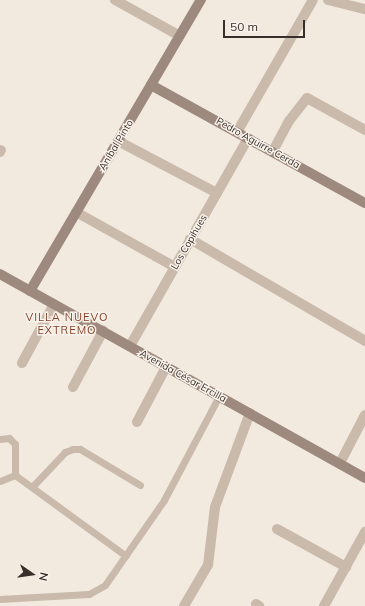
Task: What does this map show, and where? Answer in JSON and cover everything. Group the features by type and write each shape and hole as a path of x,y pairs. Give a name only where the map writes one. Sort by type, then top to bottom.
{"street":[{"path":"115,0 180,36"},
{"name":"Aníbal Pinto","path":"30,291 201,0"},
{"path":"237,132 312,0"},
{"path":"328,0 365,9"},
{"name":"Pedro Aguirre Cerda","path":"151,85 365,202"},
{"path":"273,151 289,121 307,98 365,130"},
{"name":"Los Copihues","path":"130,346 248,138"},
{"path":"118,141 217,194"},
{"path":"76,212 175,267"},
{"path":"190,239 365,341"},
{"name":"Avenida César Ercilla","path":"0,274 365,478"},
{"path":"22,363 54,304"},
{"path":"73,387 103,331"},
{"path":"137,422 166,367"},
{"path":"184,606 208,565 215,507 250,413"},
{"path":"340,463 365,415"},
{"path":"277,529 346,567"},
{"path":"324,606 365,532"}],"lane":[{"path":"0,600 97,592 126,556 164,500 219,396"},
{"path":"0,439 9,438 15,444 15,475"},
{"path":"32,487 65,452 73,449 80,449 140,485"},
{"path":"15,475 126,556"},
{"path":"0,481 15,475"}],"district":[{"name":"VILLA NUEVO EXTREMO","path":"67,324"}]}
